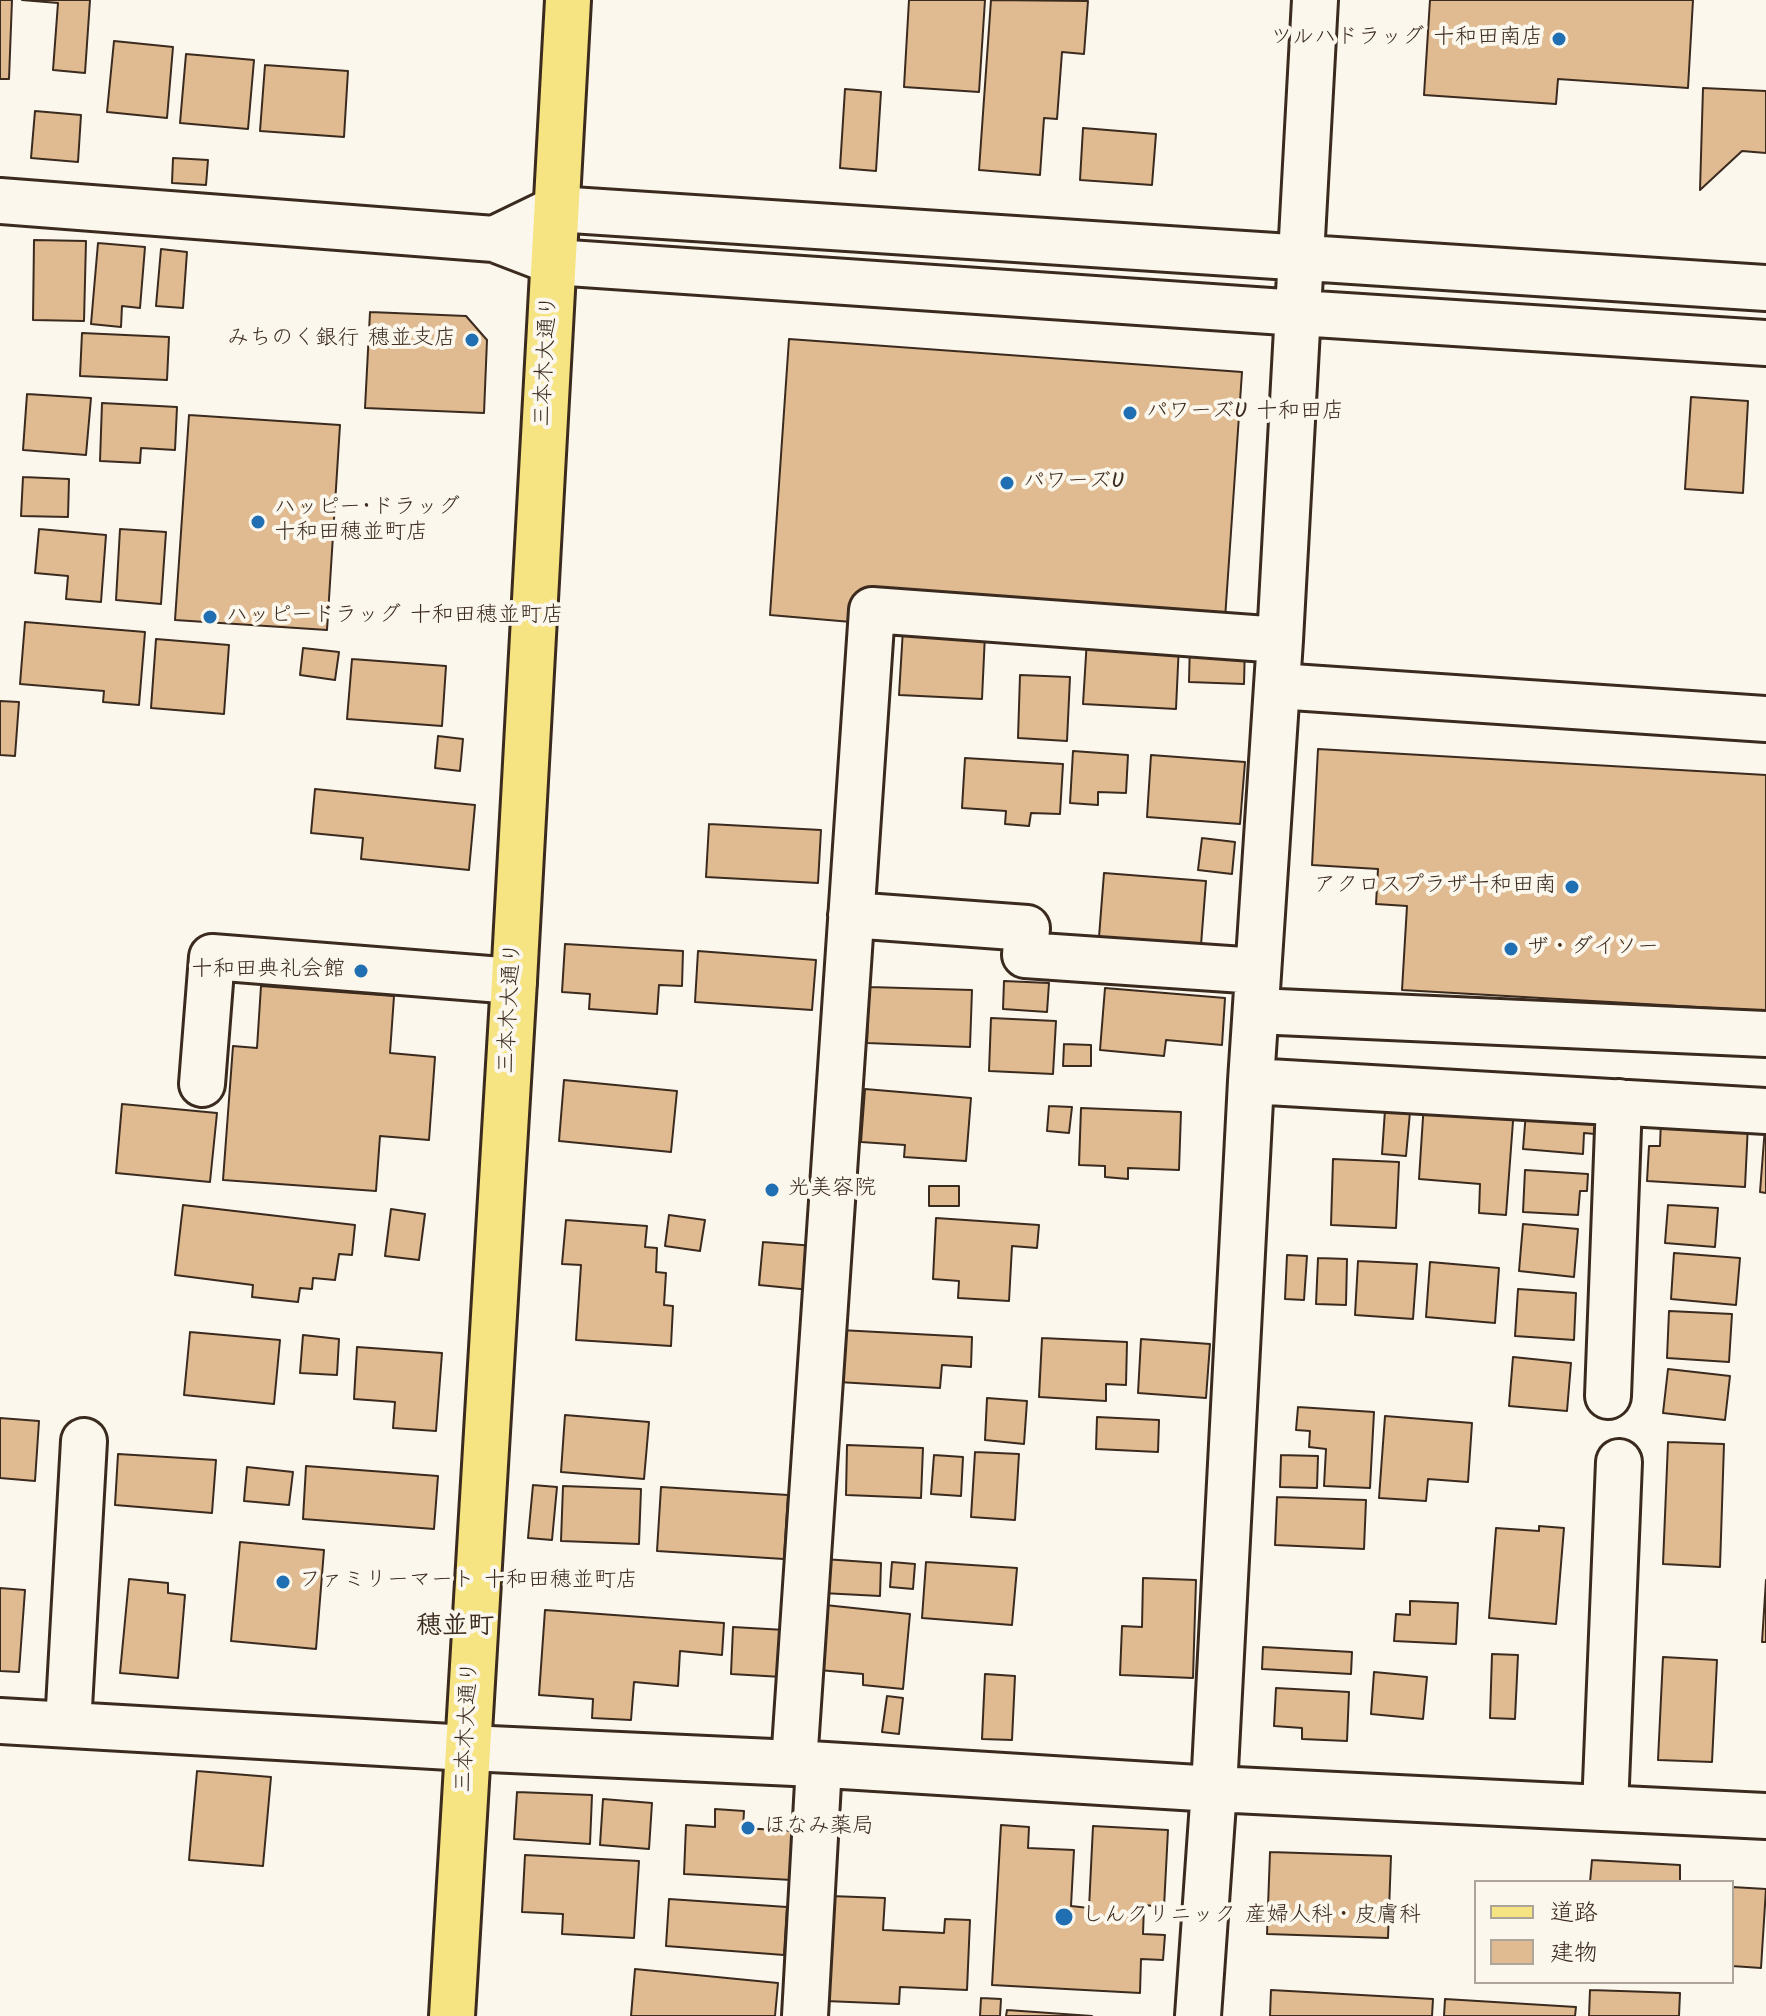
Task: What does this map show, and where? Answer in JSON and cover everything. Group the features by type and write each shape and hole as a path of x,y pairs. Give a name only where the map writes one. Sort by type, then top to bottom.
{"main road":[{"name":"三本木大通り","path":"452,2016 514,981 568,0"}],"street":[{"path":"1198,2016 1214,1789 1251,1081 1280,640 1315,0"},
{"path":"0,201 494,239 554,262 1766,343"},
{"path":"494,239 556,209 1766,288"},
{"path":"805,2016 807,1764 851,915 872,610 1280,640"},
{"path":"1277,686 1766,719"},
{"path":"851,915 1027,928 1025,955 1257,991 1766,1034"},
{"path":"202,1084 212,957 514,981"},
{"path":"1251,1081 1766,1111"},
{"path":"1608,1396 1619,1102"},
{"path":"68,1725 84,1441"},
{"path":"1605,1808 1619,1462"},
{"path":"0,1721 1214,1789 1766,1816"}],"building":[{"path":"0,0 12,0 9,79 0,79"},
{"path":"22,0 90,0 85,73 53,70 58,3"},
{"path":"909,0 985,0 979,92 904,87"},
{"path":"991,0 1088,1 1084,54 1062,52 1057,119 1044,118 1040,175 979,170"},
{"name":"ツルハドラッグ 十和田南店","path":"1430,0 1693,0 1688,88 1558,79 1556,104 1424,95"},
{"path":"114,41 173,47 167,118 107,112"},
{"path":"186,54 254,60 248,129 180,123"},
{"path":"265,65 348,71 344,137 260,131"},
{"path":"1703,88 1766,91 1766,153 1742,151 1700,190"},
{"path":"845,89 881,92 876,171 840,168"},
{"path":"35,111 81,115 78,162 31,158"},
{"path":"1083,128 1156,134 1152,185 1080,180"},
{"path":"173,158 208,160 206,185 172,183"},
{"path":"34,240 86,241 84,321 33,320"},
{"path":"98,243 145,247 140,308 122,306 121,327 91,324"},
{"path":"161,249 187,252 183,308 156,306"},
{"path":"370,312 466,316 487,340 484,413 365,408"},
{"path":"82,333 169,337 167,380 80,376"},
{"name":"パワーズU","path":"789,339 1242,372 1225,619 863,623 770,615"},
{"path":"27,394 91,398 86,455 23,450"},
{"path":"1691,397 1748,401 1743,493 1685,489"},
{"path":"102,403 177,407 175,450 141,448 140,463 100,461"},
{"name":"ハッピー･ドラッグ 十和田穂並町店","path":"189,415 340,425 327,630 175,620"},
{"path":"23,477 69,479 68,517 21,516"},
{"path":"39,529 106,535 101,602 66,599 68,576 35,573"},
{"path":"120,529 166,532 161,604 116,600"},
{"path":"25,622 145,632 139,705 103,702 104,691 20,684"},
{"path":"903,629 985,634 982,699 899,695"},
{"path":"156,639 229,645 224,714 151,708"},
{"path":"1087,639 1179,644 1176,709 1083,704"},
{"path":"1190,642 1245,644 1244,684 1189,682"},
{"path":"303,648 339,652 335,680 300,675"},
{"path":"352,659 446,666 442,726 347,719"},
{"path":"1020,675 1070,677 1067,741 1018,738"},
{"path":"0,701 19,702 15,756 0,755"},
{"path":"438,736 463,739 460,771 435,768"},
{"name":"アクロスプラザ十和田南","path":"1318,749 1766,775 1766,1011 1402,990 1407,906 1376,904 1378,869 1312,865"},
{"path":"1073,751 1128,755 1126,793 1098,792 1098,805 1070,803"},
{"path":"1151,755 1245,762 1240,824 1147,817"},
{"path":"965,758 1063,764 1060,814 1031,813 1029,826 1005,824 1006,811 962,808"},
{"path":"315,789 475,805 469,870 361,859 363,838 311,833"},
{"path":"709,824 821,830 818,883 706,877"},
{"path":"1202,838 1235,842 1232,874 1198,870"},
{"path":"1104,873 1206,881 1201,945 1099,937"},
{"path":"565,944 683,951 682,986 659,985 657,1014 589,1009 590,994 562,992"},
{"path":"698,951 816,960 812,1010 695,1002"},
{"path":"1004,981 1049,983 1047,1012 1003,1009"},
{"path":"261,986 394,996 390,1053 435,1057 429,1140 380,1136 376,1191 223,1180 233,1046 257,1048"},
{"path":"869,987 972,990 970,1047 867,1043"},
{"path":"1105,988 1225,998 1222,1045 1166,1040 1164,1056 1100,1050"},
{"path":"991,1018 1056,1021 1053,1074 989,1071"},
{"path":"1064,1044 1091,1045 1091,1066 1063,1066"},
{"path":"564,1080 677,1091 671,1152 559,1141"},
{"path":"865,1089 971,1098 966,1161 904,1157 905,1145 861,1142"},
{"path":"1424,1102 1514,1108 1506,1215 1479,1213 1480,1184 1419,1179"},
{"path":"122,1104 217,1113 210,1182 116,1173"},
{"path":"1049,1106 1072,1107 1069,1133 1047,1131"},
{"path":"1081,1108 1181,1112 1179,1170 1128,1168 1128,1179 1105,1177 1105,1166 1079,1165"},
{"path":"1385,1110 1410,1112 1406,1156 1382,1154"},
{"path":"1526,1112 1597,1118 1595,1134 1584,1133 1583,1154 1523,1149"},
{"path":"1661,1119 1748,1124 1745,1187 1647,1181 1649,1146 1660,1146"},
{"path":"1766,1127 1766,1193 1760,1192"},
{"path":"1333,1159 1399,1162 1396,1228 1331,1225"},
{"path":"1525,1170 1588,1174 1587,1191 1580,1191 1578,1215 1523,1212"},
{"path":"929,1186 959,1186 959,1206 929,1206"},
{"path":"183,1205 355,1225 352,1255 339,1254 335,1280 313,1278 312,1289 300,1288 298,1302 252,1297 253,1285 175,1275"},
{"path":"1668,1205 1718,1208 1715,1247 1665,1243"},
{"path":"391,1209 425,1214 419,1260 385,1256"},
{"path":"669,1215 705,1220 700,1251 665,1246"},
{"path":"936,1218 1039,1225 1037,1248 1012,1246 1009,1301 958,1298 959,1281 933,1279"},
{"path":"566,1220 647,1226 645,1247 657,1248 656,1272 666,1273 664,1305 673,1306 671,1346 576,1340 581,1265 562,1264"},
{"path":"1523,1224 1578,1229 1574,1277 1519,1271"},
{"path":"763,1242 815,1246 811,1290 759,1285"},
{"path":"1674,1253 1740,1258 1736,1305 1671,1299"},
{"path":"1287,1255 1307,1256 1304,1300 1285,1299"},
{"path":"1318,1258 1347,1259 1346,1305 1316,1304"},
{"path":"1358,1261 1417,1264 1413,1319 1355,1315"},
{"path":"1430,1262 1499,1268 1495,1323 1426,1317"},
{"path":"1518,1289 1576,1293 1574,1340 1515,1336"},
{"path":"1669,1311 1732,1314 1729,1362 1667,1358"},
{"path":"840,1330 972,1337 971,1367 942,1365 940,1388 838,1382"},
{"path":"190,1332 280,1340 274,1404 184,1395"},
{"path":"303,1335 339,1339 337,1375 300,1373"},
{"path":"1042,1338 1127,1342 1126,1385 1106,1384 1106,1401 1039,1397"},
{"path":"1141,1339 1210,1344 1206,1398 1138,1393"},
{"path":"357,1347 442,1353 436,1431 393,1428 395,1402 354,1399"},
{"path":"1513,1357 1571,1363 1567,1411 1509,1406"},
{"path":"1668,1369 1730,1376 1725,1420 1663,1413"},
{"path":"987,1398 1027,1401 1024,1444 985,1440"},
{"path":"1298,1407 1374,1412 1370,1488 1324,1486 1326,1449 1309,1447 1310,1431 1296,1430"},
{"path":"565,1415 649,1422 644,1479 561,1472"},
{"path":"1385,1416 1472,1423 1468,1482 1428,1479 1426,1501 1379,1498"},
{"path":"1097,1417 1159,1420 1158,1452 1096,1449"},
{"path":"0,1418 39,1421 35,1481 0,1478"},
{"path":"1668,1442 1724,1444 1720,1567 1663,1564"},
{"path":"847,1445 923,1448 921,1498 846,1495"},
{"path":"975,1452 1019,1454 1015,1520 971,1517"},
{"path":"118,1454 216,1460 212,1513 115,1505"},
{"path":"934,1455 963,1457 961,1496 931,1494"},
{"path":"1281,1455 1318,1456 1317,1488 1280,1487"},
{"path":"306,1466 438,1476 434,1529 303,1519"},
{"path":"247,1467 293,1472 289,1505 244,1501"},
{"path":"533,1485 557,1487 552,1540 528,1538"},
{"path":"563,1486 641,1489 639,1544 561,1541"},
{"path":"661,1487 788,1495 784,1559 657,1551"},
{"path":"1277,1497 1366,1500 1364,1549 1275,1545"},
{"path":"1539,1526 1564,1528 1556,1624 1489,1618 1496,1528 1539,1531"},
{"path":"240,1542 324,1550 316,1649 231,1641"},
{"path":"824,1559 881,1563 880,1596 822,1593"},
{"path":"892,1562 915,1564 913,1589 890,1587"},
{"path":"926,1562 1017,1568 1012,1625 922,1618"},
{"path":"1143,1578 1196,1580 1193,1678 1120,1675 1122,1626 1142,1627"},
{"path":"129,1579 168,1583 168,1593 185,1595 178,1678 120,1673"},
{"path":"1766,1580 1766,1642 1762,1642"},
{"path":"0,1588 25,1590 19,1672 0,1671"},
{"path":"1410,1601 1458,1603 1456,1644 1394,1641 1396,1614 1410,1615"},
{"path":"825,1605 910,1614 903,1689 863,1685 863,1674 819,1670"},
{"path":"545,1610 724,1623 722,1655 680,1651 678,1686 634,1682 631,1720 592,1718 593,1699 539,1695"},
{"path":"733,1627 785,1630 782,1677 731,1674"},
{"path":"1263,1647 1352,1652 1351,1674 1262,1669"},
{"path":"1492,1654 1518,1655 1515,1719 1490,1718"},
{"path":"1663,1657 1717,1660 1712,1762 1658,1760"},
{"path":"1374,1672 1427,1677 1423,1719 1371,1714"},
{"path":"985,1674 1015,1676 1012,1740 982,1739"},
{"path":"1276,1688 1349,1692 1347,1741 1302,1739 1302,1728 1274,1726"},
{"path":"887,1696 903,1698 899,1734 882,1732"},
{"path":"197,1771 271,1777 263,1866 189,1860"},
{"path":"517,1792 592,1795 590,1844 514,1839"},
{"path":"603,1799 652,1803 649,1849 600,1845"},
{"path":"715,1809 744,1811 743,1828 794,1831 792,1880 684,1874 686,1825 715,1827"},
{"path":"1001,1825 1029,1827 1028,1848 1074,1850 1071,1906 1089,1908 1093,1826 1168,1830 1164,1907 1144,1905 1143,1934 1165,1935 1163,1960 1141,1959 1140,1993 992,1985"},
{"path":"1270,1852 1391,1856 1388,1938 1267,1934"},
{"path":"525,1855 639,1861 634,1938 562,1934 563,1914 522,1912"},
{"path":"1592,1860 1680,1865 1680,1880 1590,1880"},
{"path":"1734,1887 1766,1889 1761,1968 1734,1966"},
{"path":"830,1896 885,1898 883,1930 944,1933 945,1919 970,1920 967,1990 900,1987 899,2004 825,2001"},
{"path":"669,1899 787,1907 784,1955 666,1946"},
{"path":"635,1969 778,1983 775,2016 631,2016"},
{"path":"1271,1990 1433,1999 1432,2016 1270,2016"},
{"path":"1590,1990 1680,1993 1679,2016 1589,2016"},
{"path":"981,1998 1001,1999 1000,2016 980,2016"},
{"path":"1445,1999 1576,2007 1575,2016 1444,2016"},
{"path":"1007,2010 1092,2016 1006,2016"}],"place":[{"name":"ツルハドラッグ 十和田南店","path":"1559,39"},
{"name":"みちのく銀行 穂並支店","path":"472,340"},
{"name":"パワーズU 十和田店","path":"1130,413"},
{"name":"パワーズU","path":"1007,483"},
{"name":"ハッピー･ドラッグ 十和田穂並町店","path":"258,522"},
{"name":"ハッピードラッグ 十和田穂並町店","path":"210,617"},
{"name":"アクロスプラザ十和田南","path":"1572,887"},
{"name":"ザ・ダイソー","path":"1511,949"},
{"name":"十和田典礼会館","path":"361,971"},
{"name":"光美容院","path":"772,1190"},
{"name":"ファミリーマート 十和田穂並町店","path":"283,1582"},
{"name":"ほなみ薬局","path":"748,1828"},
{"name":"しんクリニック 産婦人科・皮膚科","path":"1064,1917"}],"district":[{"name":"穂並町","path":"455,1629"}]}
